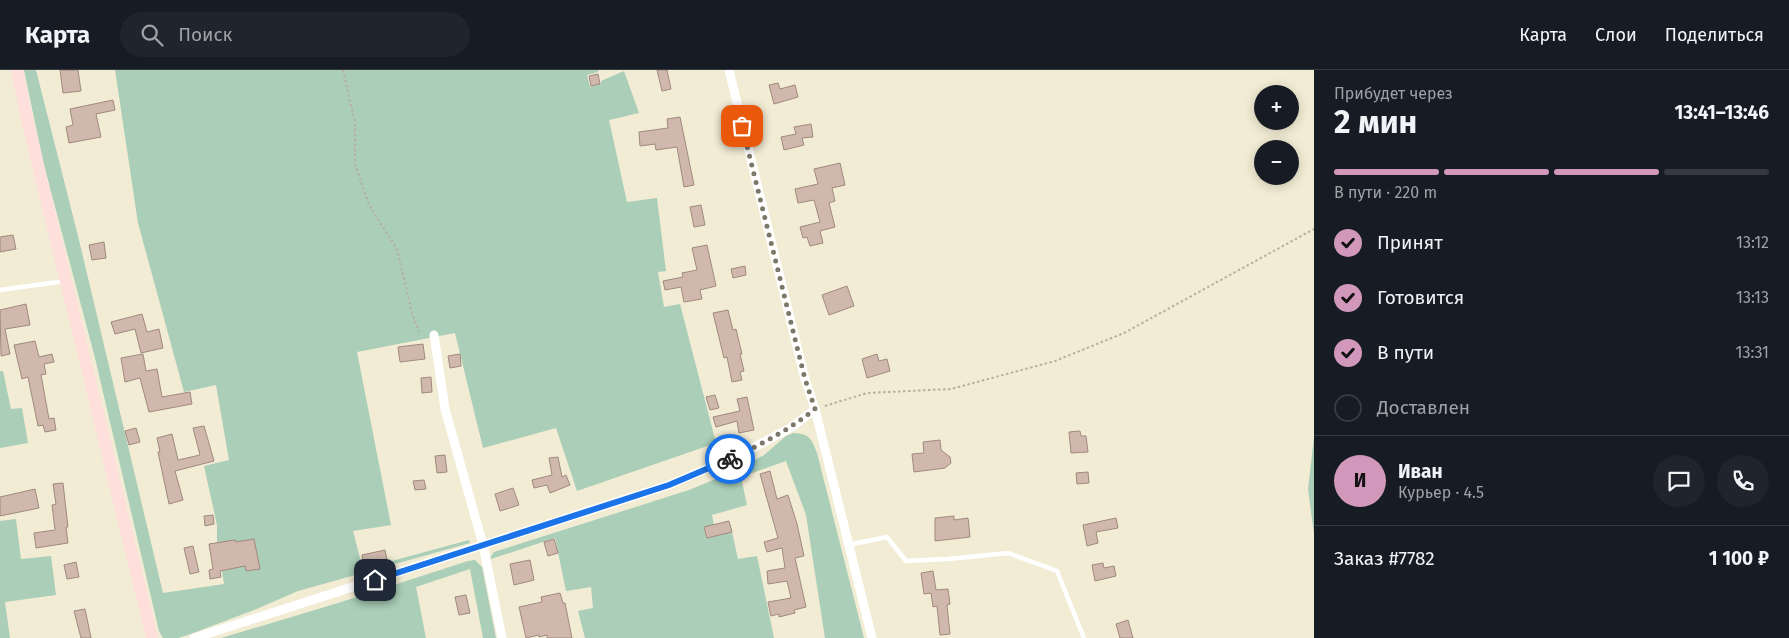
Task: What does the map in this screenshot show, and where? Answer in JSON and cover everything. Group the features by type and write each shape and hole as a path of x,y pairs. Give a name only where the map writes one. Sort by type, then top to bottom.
{"street":[{"path":"17,70 152,638"},
{"path":"729,70 805,379 815,409 872,638"},
{"path":"434,335 445,409 483,545 502,638"},
{"path":"194,638 669,485 750,450 792,428 815,409"}],"lane":[{"path":"0,290 66,281"},
{"path":"848,545 887,537 906,561 1008,553 1058,571 1084,638"}],"path":[{"path":"343,70 355,123 354,164 369,206 397,249 412,313 419,332"},
{"path":"815,409 867,392 951,389 1055,360 1124,333 1314,229"}],"green space":[{"path":"24,70 36,70 79,240 163,593 224,584 217,542 217,525 204,466 229,460 216,385 184,392 138,223 115,70 598,70 598,72 587,75 590,87 601,84 601,81 624,71 639,113 609,120 627,202 657,198 666,271 658,272 664,307 680,304 716,443 577,491 556,428 483,448 455,333 357,352 391,525 353,531 362,566 392,561 469,540 470,543 298,591 188,635 178,638 163,638 159,631 95,358 44,165"},
{"path":"0,371 3,371 11,409 22,408 28,443 0,448"},
{"path":"793,433 803,434 809,438 817,453 864,638 825,638 806,515 786,461 741,477 747,505 712,515 714,525 704,528 707,538 732,532 738,559 757,556 774,638 585,638 578,611 593,608 591,587 566,591 555,538 491,559 494,552 689,490 733,472 764,455 786,436"},
{"path":"1314,437 1314,534 1308,489"},
{"path":"16,519 21,559 51,556 56,595 5,602 10,638 0,638 0,521"},
{"path":"475,560 482,567 496,638 483,638 470,569 416,587 426,638 221,638 468,561"}],"building":[{"path":"60,70 78,70 81,91 63,93"},
{"path":"657,70 667,70 671,89 662,91"},
{"path":"598,74 600,84 591,86 589,76"},
{"path":"778,83 780,89 795,85 798,97 774,104 769,85"},
{"path":"113,100 115,110 96,114 101,137 69,143 66,127 73,125 70,109"},
{"path":"680,117 694,185 684,187 677,147 656,150 655,144 640,146 639,132 668,128 667,119"},
{"path":"811,124 813,137 802,138 804,145 784,150 781,137 796,134 794,127"},
{"path":"840,163 845,185 832,188 835,201 829,203 835,227 820,231 823,243 810,246 807,237 803,238 800,227 820,222 814,200 798,203 795,189 818,184 814,169"},
{"path":"701,205 705,225 694,227 690,207"},
{"path":"13,235 16,249 0,252 0,237"},
{"path":"104,242 106,258 92,260 89,245"},
{"path":"707,245 716,286 700,290 702,299 684,302 681,287 665,290 663,281 683,277 682,273 697,270 692,248"},
{"path":"745,266 746,275 733,278 731,269"},
{"path":"847,286 854,306 829,315 822,295"},
{"path":"26,304 30,325 5,329 10,354 1,356 0,310"},
{"path":"728,310 733,330 736,329 744,371 740,372 742,380 732,382 727,357 724,358 713,313"},
{"path":"142,314 147,332 159,329 163,348 141,353 135,329 115,334 111,322"},
{"path":"35,341 39,357 52,354 54,362 44,364 46,374 41,375 49,419 54,418 56,430 45,432 43,425 38,426 28,377 22,379 14,345"},
{"path":"423,344 425,359 400,362 398,347"},
{"path":"143,354 146,371 157,369 162,397 190,392 192,404 149,412 140,378 125,382 121,358"},
{"path":"460,354 461,366 450,368 448,356"},
{"path":"877,354 879,361 887,359 890,371 867,378 862,359"},
{"path":"431,377 432,392 422,393 421,378"},
{"path":"715,395 719,408 710,410 706,397"},
{"path":"747,397 754,430 739,433 737,421 716,427 713,417 740,411 737,399"},
{"path":"204,426 214,461 175,471 183,500 169,504 158,452 160,452 157,438 172,434 178,460 200,455 193,428"},
{"path":"136,428 140,442 129,445 125,431"},
{"path":"1080,431 1081,436 1086,436 1088,452 1071,453 1069,432"},
{"path":"940,440 941,450 950,457 951,463 945,468 914,472 912,454 924,453 923,442"},
{"path":"445,455 447,472 437,473 435,456"},
{"path":"558,457 562,477 566,475 570,485 550,493 547,485 534,488 532,480 552,475 549,458"},
{"path":"770,471 777,499 788,495 804,556 795,558 806,607 794,610 795,613 779,617 779,614 771,616 768,602 791,598 787,581 768,584 767,571 785,568 782,548 767,552 764,542 778,538 760,474"},
{"path":"1088,472 1089,483 1077,484 1076,473"},
{"path":"424,480 426,489 415,490 413,481"},
{"path":"63,483 68,543 36,548 34,533 55,530 52,505 56,504 53,484"},
{"path":"513,488 519,505 500,511 495,494"},
{"path":"35,489 39,508 0,516 0,497"},
{"path":"213,515 214,524 205,526 204,516"},
{"path":"954,516 954,520 968,518 970,537 935,541 935,518"},
{"path":"1116,518 1118,528 1096,532 1098,543 1087,546 1083,525"},
{"path":"729,521 732,532 707,538 704,527"},
{"path":"254,539 260,569 246,571 245,566 220,571 221,577 210,579 209,570 213,569 209,544"},
{"path":"554,539 558,553 548,556 544,542"},
{"path":"193,546 199,572 190,574 184,548"},
{"path":"385,550 387,560 363,563 362,555"},
{"path":"530,560 534,580 514,585 510,564"},
{"path":"76,562 79,577 67,579 64,565"},
{"path":"1103,563 1104,568 1114,566 1116,576 1095,581 1092,565"},
{"path":"933,571 936,590 948,589 950,604 947,605 950,634 940,635 937,606 933,607 931,593 924,594 921,573"},
{"path":"560,593 563,603 565,603 572,638 547,638 547,635 539,637 539,635 526,638 519,607 542,602 541,597"},
{"path":"466,595 470,613 459,615 455,597"},
{"path":"85,609 91,638 81,638 74,611"},
{"path":"1128,620 1133,638 1120,638 1116,624"}],"way so far":[{"path":"730,459 792,428 815,409 805,379 742,126"}],"route":[{"path":"375,580 669,485 730,459"}]}
